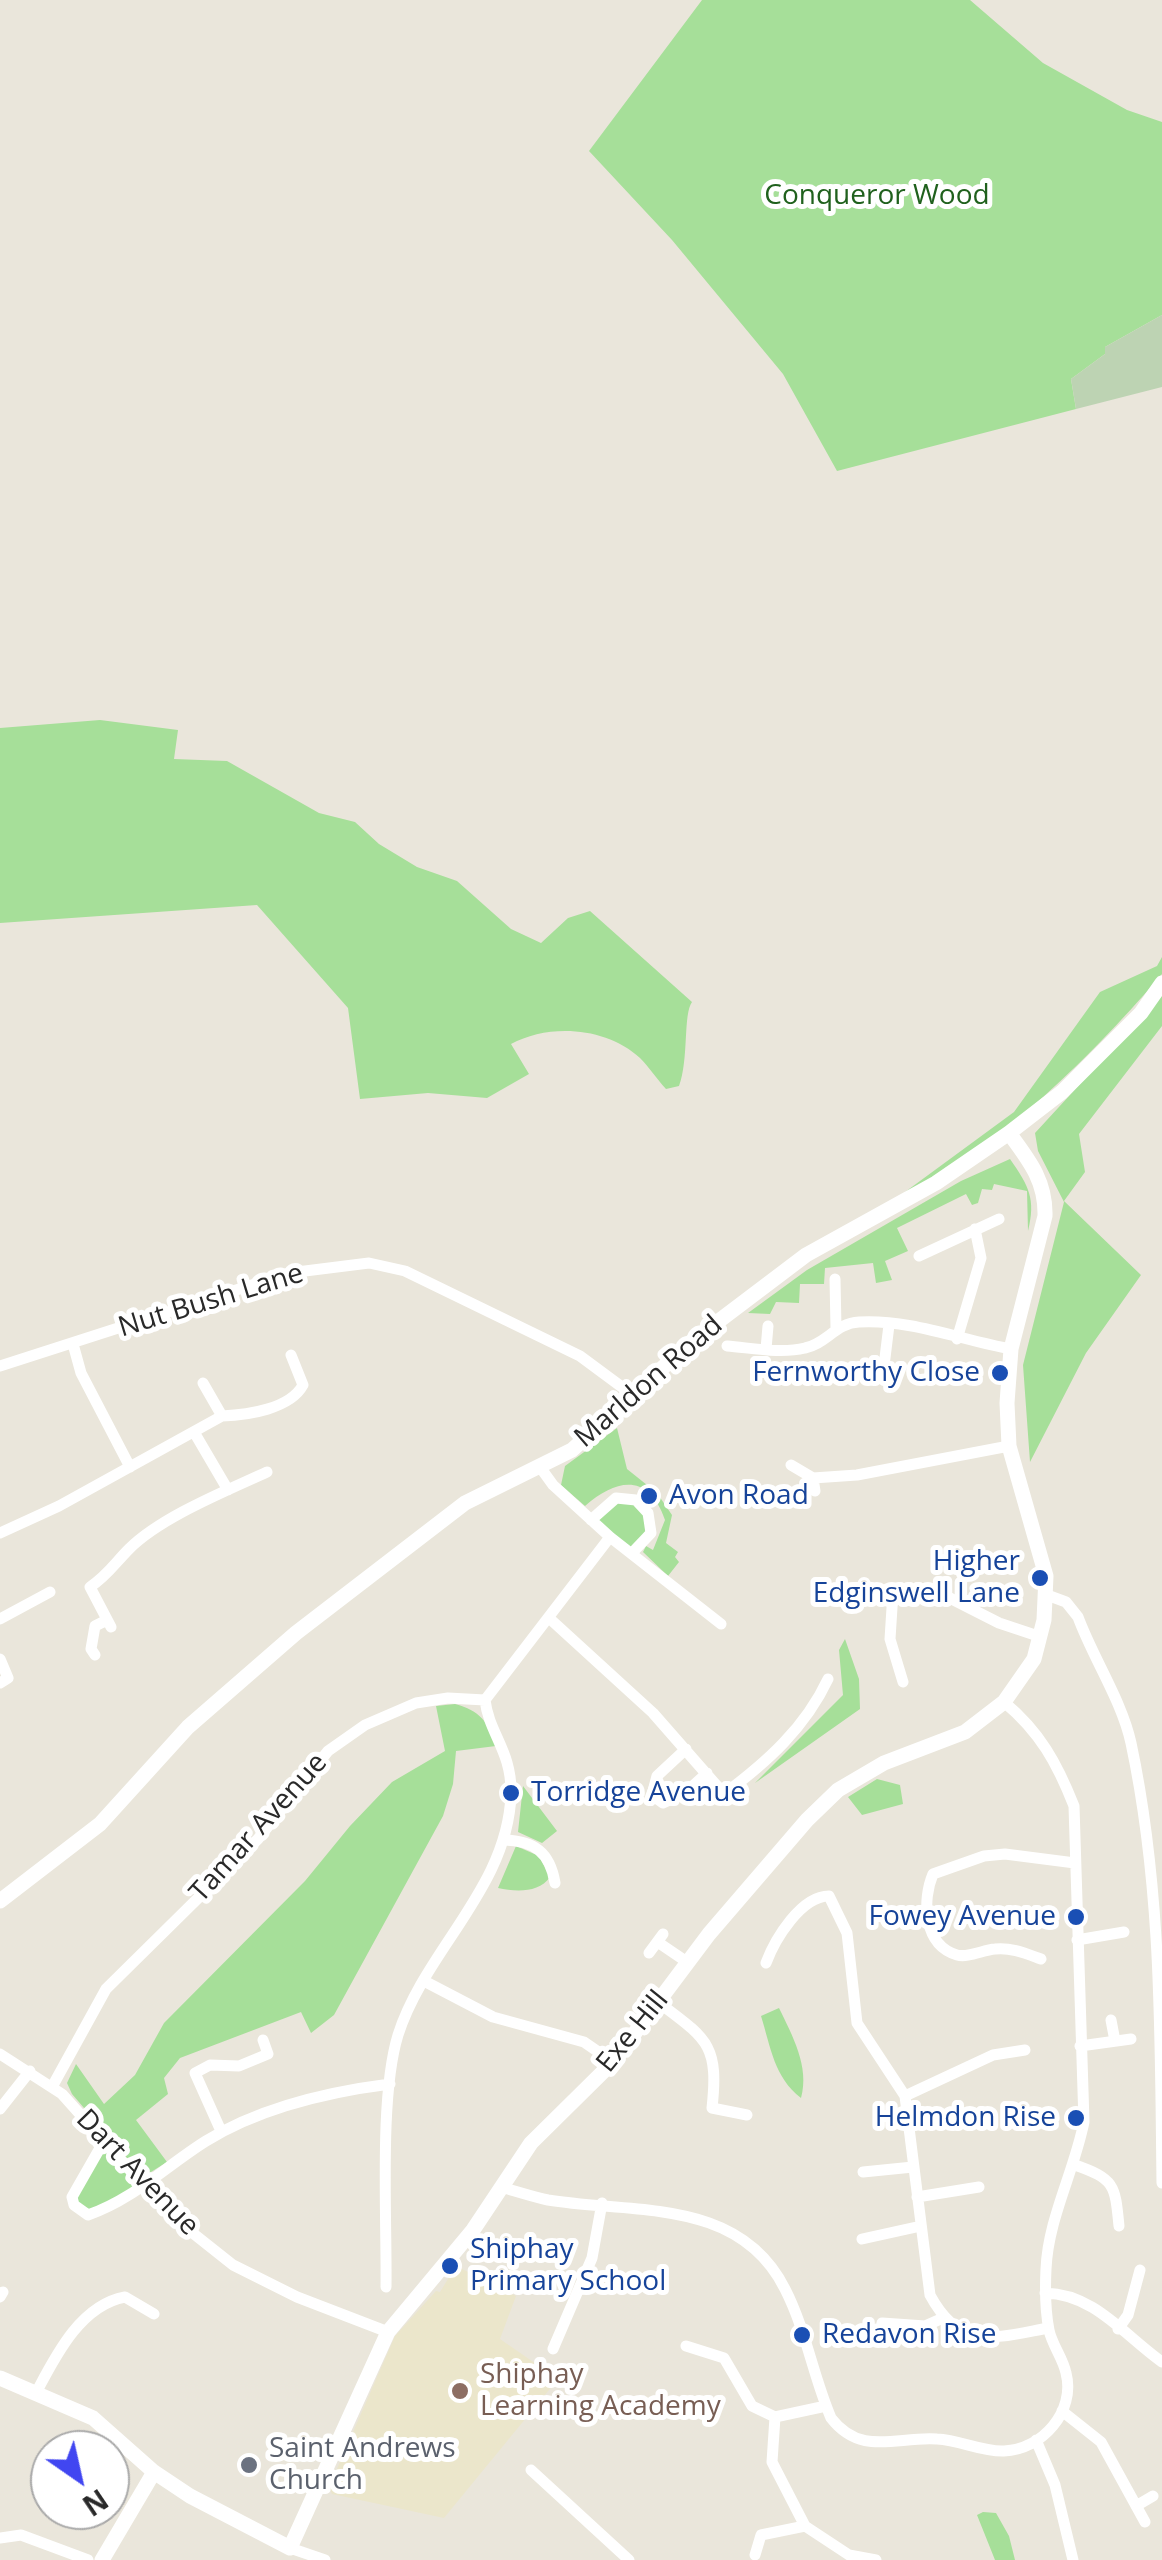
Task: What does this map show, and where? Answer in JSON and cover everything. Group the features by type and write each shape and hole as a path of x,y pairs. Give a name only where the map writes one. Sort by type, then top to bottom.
{"street":[{"name":"Marldon Road","path":"0,1901 100,1824 201,1715 296,1633 464,1503 572,1450 692,1342 806,1255 921,1192 1008,1133 1062,1092 1141,1013 1162,983"},
{"path":"1008,1133 1042,1181 1046,1196 1046,1216 1011,1348 1009,1446 1043,1558 1047,1595 1066,1602 1078,1617 1130,1739 1150,1840 1159,1933 1162,2183"},
{"path":"938,1266 924,1254 999,1219"},
{"path":"957,1340 981,1258 975,1228"},
{"name":"Nut Bush Lane","path":"0,1366 289,1273 369,1263 405,1272 580,1356 634,1396"},
{"path":"835,1278 836,1328"},
{"path":"728,1346 806,1348 836,1328 858,1322 915,1326 957,1340 1011,1348"},
{"path":"884,1366 889,1325"},
{"path":"766,1348 768,1326"},
{"path":"73,1344 81,1373 130,1467"},
{"path":"0,1532 222,1416 248,1415 297,1397 304,1386 291,1355"},
{"path":"203,1383 222,1416"},
{"path":"300,1391 312,1400"},
{"path":"194,1432 228,1490"},
{"path":"791,1465 814,1484 1009,1446"},
{"path":"540,1467 552,1485 610,1537 720,1624"},
{"path":"96,1655 91,1649 95,1626 109,1624 90,1588 112,1572 128,1550 150,1533 268,1472"},
{"path":"591,1520 616,1498 636,1500 648,1513 651,1533 632,1553"},
{"path":"386,2288 390,2084 397,2039 424,1981 476,1897 504,1840 511,1794 509,1766 485,1700 610,1537"},
{"path":"872,1595 936,1591 1011,1628 1041,1637"},
{"path":"0,1619 50,1592"},
{"path":"892,1592 890,1639 903,1682"},
{"name":"Exe Hill","path":"290,2548 388,2332 504,2188 531,2143 613,2062 780,1846 838,1790 884,1763 965,1732 1004,1702 1028,1669 1041,1637 1047,1595"},
{"path":"549,1618 653,1713 724,1794 791,1736 829,1686"},
{"path":"0,1660 8,1678 0,1683"},
{"name":"Tamar Avenue","path":"52,2087 106,1989 258,1839 328,1751 365,1725 416,1703 448,1698 485,1700"},
{"path":"504,2188 548,2200 688,2214 761,2252 785,2288 826,2406 846,2434 873,2444 928,2438 1005,2451 1036,2440 1053,2428 1068,2397 1066,2372 1048,2328 1048,2242 1075,2164 1084,2122 1074,1806 1058,1762 1028,1722 1004,1702"},
{"path":"686,1749 657,1776 652,1795 663,1803 674,1800 707,1772"},
{"path":"504,1840 536,1846 549,1861 555,1883"},
{"path":"1041,1959 1002,1949 959,1956 948,1950 926,1919 929,1884 933,1874 984,1856 1075,1863"},
{"path":"766,1963 776,1938 817,1898 829,1896 847,1933 857,2023 904,2096 930,2294 943,2318 964,2334 979,2338 1048,2328"},
{"path":"1077,1940 1124,1932"},
{"path":"649,1953 661,1939 687,1962"},
{"path":"424,1981 493,2017 584,2042 613,2062"},
{"path":"658,2002 709,2044 714,2062 712,2108 747,2115"},
{"path":"1111,2020 1115,2042"},
{"path":"1080,2046 1131,2039"},
{"path":"222,2132 195,2073 210,2065 230,2068 268,2054 263,2040"},
{"path":"904,2096 993,2055 1025,2050"},
{"name":"Dart Avenue","path":"0,2054 52,2087 170,2215 233,2265 297,2297 388,2332"},
{"path":"0,2109 30,2072"},
{"path":"104,2141 72,2197 74,2206 88,2215 143,2187 222,2132 323,2095 390,2084"},
{"path":"1075,2164 1109,2180 1116,2192 1119,2226"},
{"path":"863,2172 913,2167"},
{"path":"918,2197 979,2186"},
{"path":"553,2349 592,2258 602,2204"},
{"path":"862,2239 921,2226"},
{"path":"1118,2329 1128,2316 1140,2270"},
{"path":"1045,2294 1069,2294 1088,2300 1162,2362"},
{"path":"37,2391 73,2333 111,2300 125,2298 154,2314"},
{"path":"882,2323 924,2326 943,2318"},
{"path":"686,2346 724,2358 752,2406 775,2417 826,2406"},
{"path":"0,2378 93,2418 154,2472 220,2515 325,2560"},
{"path":"1062,2411 1102,2442 1145,2522"},
{"path":"775,2417 772,2462 805,2526 849,2556 876,2560"},
{"path":"1036,2440 1055,2486 1073,2560"},
{"path":"530,2470 629,2560"},
{"path":"102,2560 154,2472"},
{"path":"1136,2506 1153,2496"},
{"path":"755,2555 761,2535 805,2526"},
{"path":"0,2538 21,2535 88,2560"}],"shaded area":[{"name":"Shiphay Learning Academy","path":"456,2266 516,2296 500,2339 558,2379 444,2518 332,2494 329,2487 395,2336 436,2291 440,2292"}],"green space":[{"name":"Conqueror Wood","path":"702,0 970,0 1043,63 1127,110 1162,122 1162,315 1105,347 1105,354 1071,379 1076,409 837,471 783,374 672,240 589,151"},
{"path":"1162,315 1162,387 1076,409 1071,379 1105,354 1105,347"},
{"path":"100,720 178,730 174,759 227,761 319,813 355,822 379,844 417,867 457,881 511,929 541,943 568,918 590,911 692,1002 679,1086 666,1089 640,1058 611,1040 595,1034 560,1031 511,1044 529,1074 487,1098 428,1093 360,1099 348,1008 257,905 0,923 0,728"},
{"path":"1162,957 1162,974 1043,1097 973,1153 939,1176 905,1192 1014,1112 1100,992 1157,966"},
{"path":"1162,995 1162,1026 1079,1134 1085,1172 1064,1201 1141,1275 1086,1353 1030,1462 1023,1365 1064,1202 1038,1151 1035,1133"},
{"path":"1010,1159 1029,1193 1028,1231 1027,1191 994,1184 992,1190 982,1189 978,1203 972,1205 966,1194 897,1228 908,1251 885,1261 892,1280 876,1283 873,1263 825,1268 824,1284 800,1284 799,1303 776,1302 770,1314 748,1313 807,1270 961,1181"},
{"path":"617,1428 627,1469 657,1493 672,1515 666,1543 678,1552 675,1557 679,1562 668,1576 643,1552 646,1546 653,1550 665,1520 650,1494 631,1485 620,1486 585,1506 561,1485 565,1466"},
{"path":"624,1496 651,1522 632,1553 591,1520"},
{"path":"845,1639 859,1679 860,1709 755,1783 843,1695 839,1650"},
{"path":"455,1704 482,1718 496,1746 456,1751 453,1784 443,1816 334,2015 311,2033 301,2012 180,2058 164,2078 168,2094 136,2120 167,2162 151,2172 139,2172 72,2094 67,2083 76,2064 104,2104 135,2075 164,2023 305,1881 392,1782 445,1751 436,1706"},
{"path":"877,1779 900,1785 903,1804 862,1815 848,1797"},
{"path":"523,1786 557,1831 542,1843 518,1832"},
{"path":"516,1846 539,1856 550,1877 540,1886 527,1890 498,1888"},
{"path":"779,2008 801,2063 801,2098 779,2071 761,2016"},
{"path":"104,2141 143,2187 88,2215 74,2205"},
{"path":"996,2513 1009,2536 1015,2560 995,2560 977,2515"}],"place":[{"name":"Fernworthy Close","path":"1000,1373"},
{"name":"Avon Road","path":"649,1496"},
{"name":"Higher Edginswell Lane","path":"1040,1578"},
{"name":"Torridge Avenue","path":"511,1793"},
{"name":"Fowey Avenue","path":"1076,1917"},
{"name":"Helmdon Rise","path":"1076,2118"},
{"name":"Shiphay Primary School","path":"450,2266"},
{"name":"Redavon Rise","path":"802,2335"},
{"name":"Shiphay Learning Academy","path":"460,2391"},
{"name":"Saint Andrews Church","path":"249,2465"}]}
